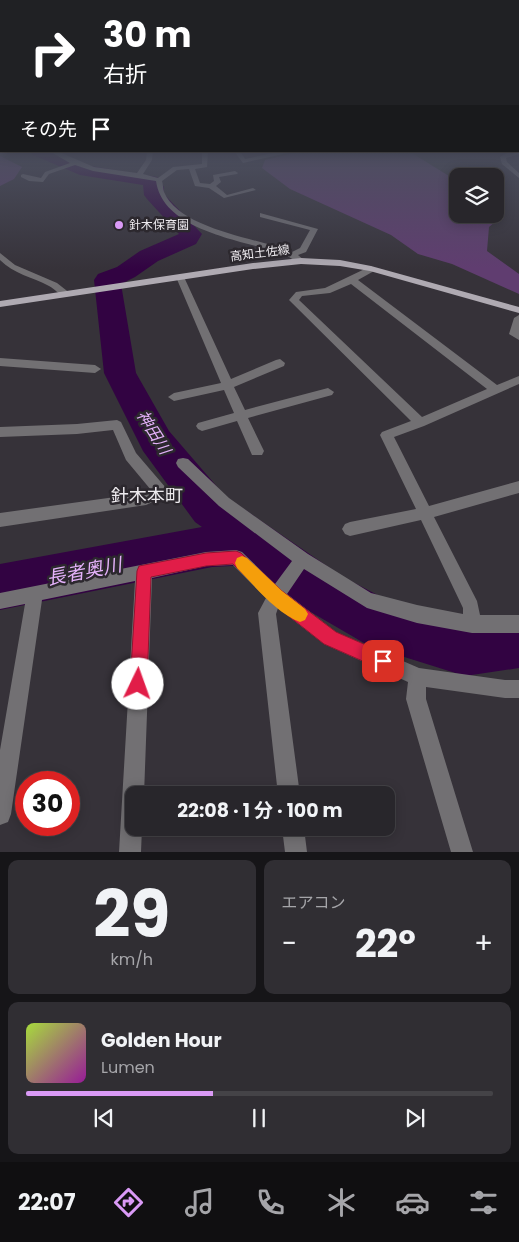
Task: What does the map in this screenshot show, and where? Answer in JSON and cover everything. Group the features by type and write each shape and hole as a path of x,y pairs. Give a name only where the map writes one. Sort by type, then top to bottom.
{"main road":[{"name":"高知土佐線","path":"0,304 253,266 301,261 340,263 371,269 519,310"}],"street":[{"path":"161,190 166,199 194,222 248,242 294,254 301,261"},
{"path":"216,190 226,198 253,190"},
{"path":"262,215 314,229 303,250 294,254"},
{"path":"0,255 12,267 54,285 66,294"},
{"path":"371,269 327,291 299,294 294,300 420,423"},
{"path":"180,277 257,451"},
{"path":"352,280 495,389"},
{"path":"519,318 514,334 519,336"},
{"path":"0,362 95,369"},
{"path":"174,397 228,385 280,363"},
{"path":"472,624 470,607 386,435 420,423 519,380"},
{"path":"202,426 328,392"},
{"path":"0,432 77,430 117,425 132,456 161,492 146,499 0,520"},
{"path":"183,463 224,502 300,562 366,600 417,614 472,624 519,624"},
{"path":"350,529 425,513 519,486"},
{"path":"0,601 144,571 206,560 236,558 280,591 330,638 418,677 519,689"},
{"path":"288,786 267,613 300,562"},
{"path":"130,852 144,571"},
{"path":"0,814 35,594"},
{"path":"418,677 416,699 462,852"},
{"path":"294,836 296,852"}],"shaded area":[{"path":"292,190 449,190 449,223 494,223 489,227 487,251 519,274 519,294 452,264 418,254 391,235"}],"waterway":[{"name":"神田川","path":"154,190 154,195 191,234 188,239 149,256 126,272 107,280 120,373 156,441 210,509 326,594 382,625 465,650 519,642"},
{"name":"長者奥川","path":"0,587 212,546 257,544"}],"slow traffic":[{"path":"242,563 276,596 300,614"}],"place":[{"name":"針木保育園","path":"119,225"}],"district":[{"name":"針木本町","path":"147,496"}],"route":[{"path":"138,684 144,571 206,560 236,558 276,596 330,638 383,661"}]}
